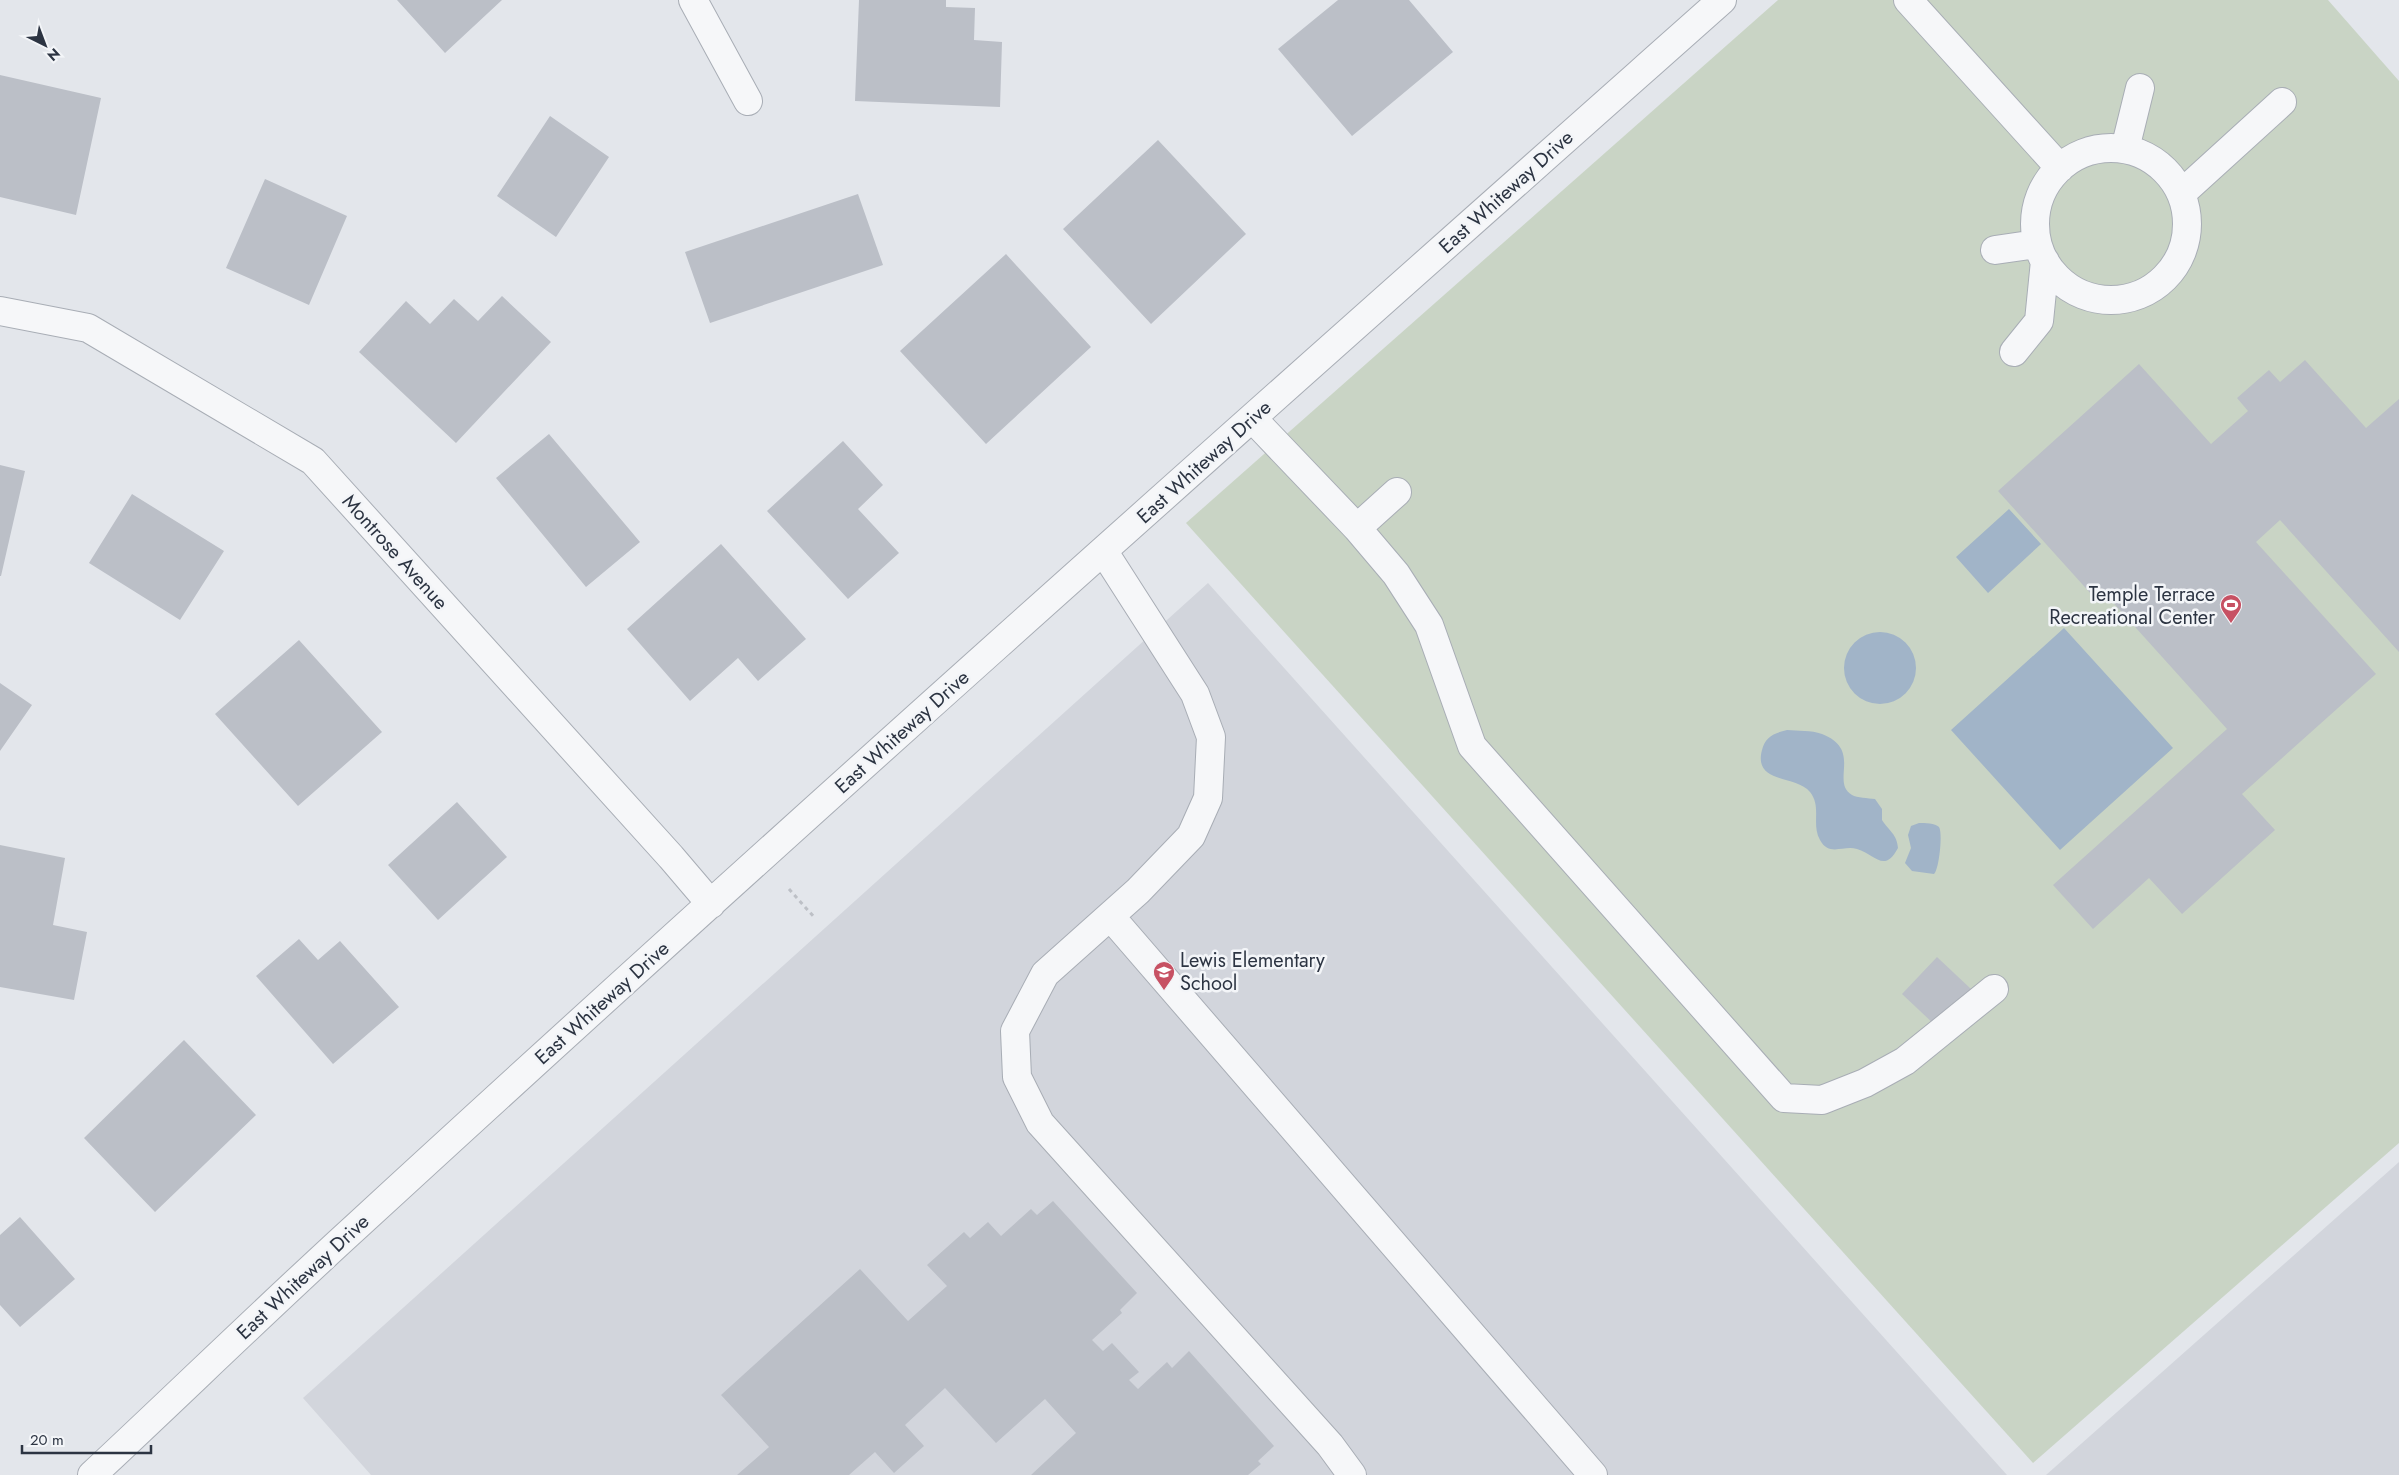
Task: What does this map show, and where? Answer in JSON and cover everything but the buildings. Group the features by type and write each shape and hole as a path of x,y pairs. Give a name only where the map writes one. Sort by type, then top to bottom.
{"street":[{"path":"693,0 748,101"},
{"name":"East Whiteway Drive","path":"92,1475 355,1228 711,904 1252,418 1722,0"},
{"path":"1908,0 2060,168"},
{"path":"2125,149 2140,88"},
{"path":"2182,193 2282,102"},
{"path":"2014,352 2039,321 2041,253 2035,217 2044,188 2060,168 2082,154 2098,149 2125,149 2154,161 2173,179 2182,193 2188,223 2182,253 2167,276 2146,292 2120,300 2104,300 2078,293 2061,282 2041,253"},
{"path":"1995,250 2041,253"},
{"name":"Montrose Avenue","path":"0,311 88,328 313,461 658,842 711,904"},
{"path":"1252,418 1357,528 1396,574 1429,625 1472,746 1784,1098 1822,1100 1866,1083 1905,1061 1994,989"},
{"path":"1357,528 1397,492"},
{"path":"1104,552 1195,694 1212,737 1208,798 1191,836 1110,916 1045,974 1015,1031 1017,1077 1040,1123 1330,1445 1352,1475"},
{"path":"1110,916 1593,1475"}],"path":[{"path":"789,889 814,917"}],"shaded area":[{"name":"Lewis Elementary School","path":"1208,583 2007,1475 371,1475 303,1398"},
{"path":"2399,1162 2399,1475 2046,1475"}],"green space":[{"path":"1778,0 2328,0 2399,81 2399,1143 2033,1463 1186,523"}],"water":[{"path":"2009,509 2041,544 1988,593 1956,557"},
{"path":"2064,628 2173,748 2060,850 1951,730"},
{"path":"1880,632 1900,638 1910,648 1916,668 1910,688 1900,698 1880,704 1860,698 1850,688 1844,668 1850,648 1860,638"},
{"path":"1787,730 1809,731 1822,734 1841,748 1844,757 1844,782 1846,789 1854,796 1875,799 1882,809 1882,820 1896,839 1898,848 1893,856 1884,861 1857,849 1832,849 1824,845 1817,834 1814,798 1810,792 1804,787 1770,774 1764,769 1761,761 1765,742 1774,734"},
{"path":"1919,823 1939,827 1939,859 1934,874 1912,871 1905,863 1911,848 1908,835 1911,826"}],"place":[{"name":"Temple Terrace Recreational Center","path":"2231,624"},
{"name":"Lewis Elementary School","path":"1164,991"}]}
